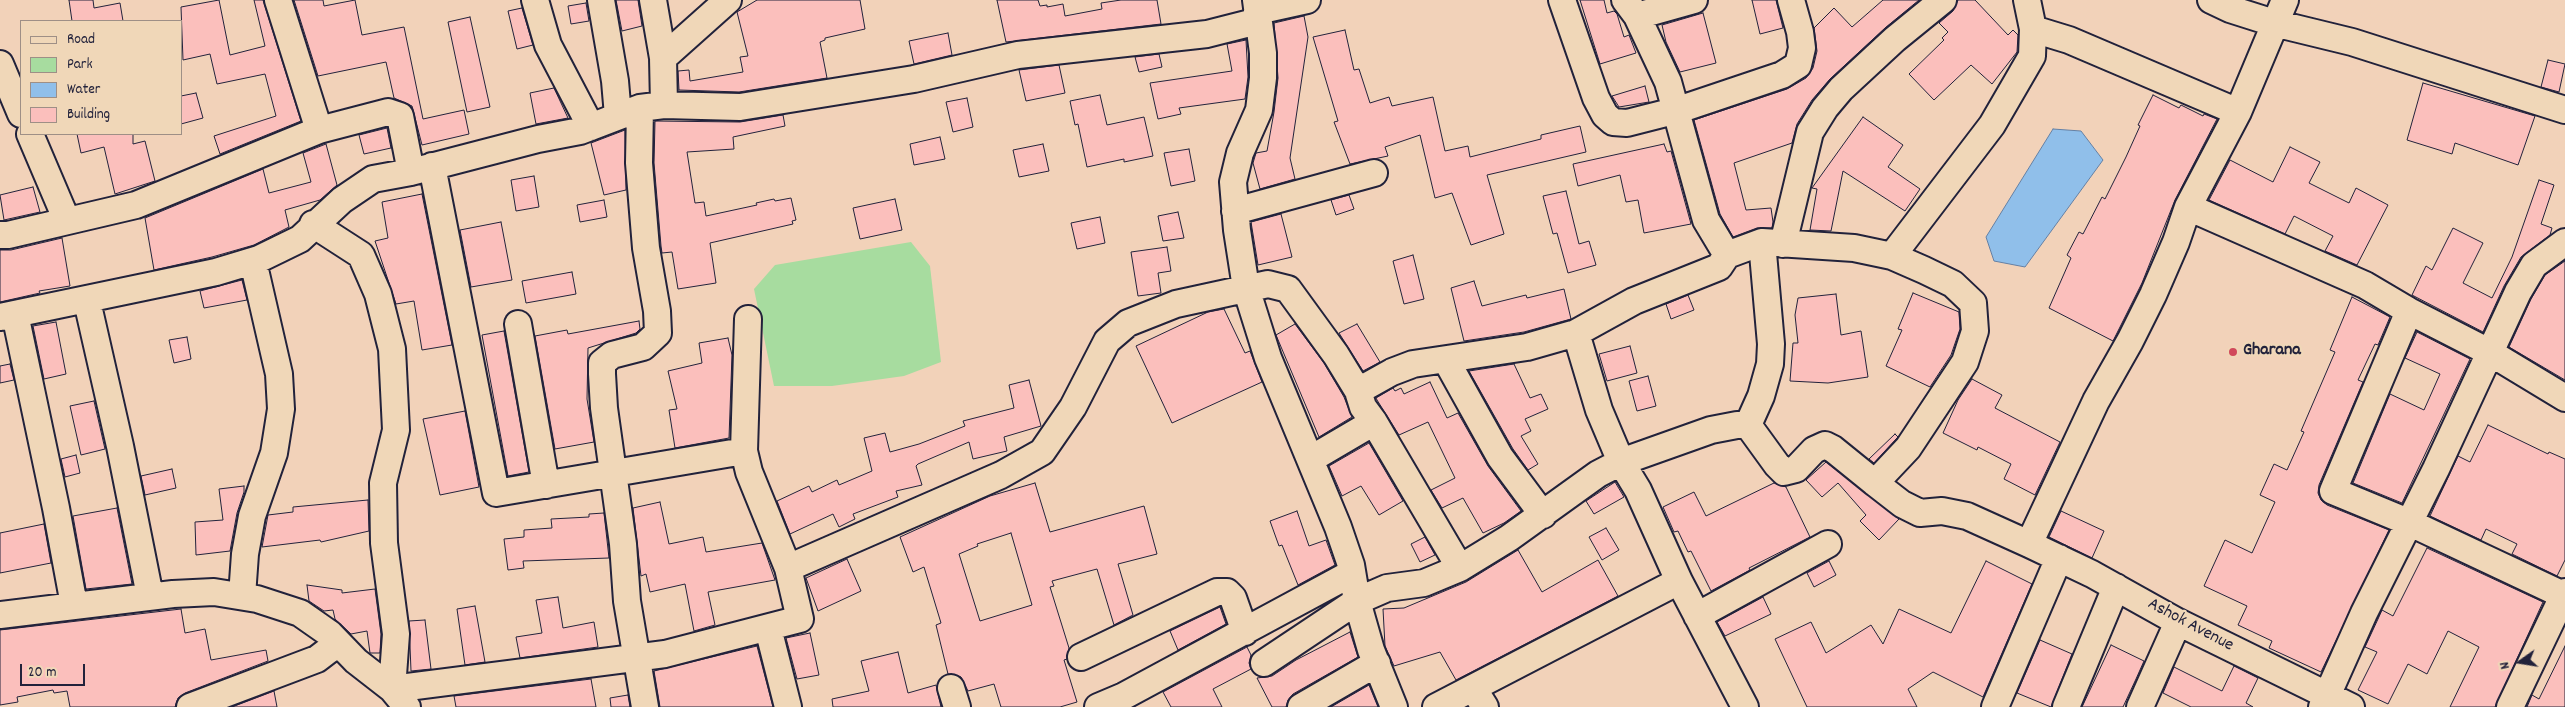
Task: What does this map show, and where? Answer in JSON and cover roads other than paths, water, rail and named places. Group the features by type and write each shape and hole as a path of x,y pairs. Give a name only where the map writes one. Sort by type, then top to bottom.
{"street":[{"path":"278,0 319,130"},
{"path":"535,0 548,45 591,127"},
{"path":"601,0 615,81 640,110"},
{"path":"653,0 663,58"},
{"path":"646,707 626,601 614,474 604,408 602,363 612,354 643,347 658,333 657,311 646,248 640,173 640,110 663,58 728,0"},
{"path":"74,605 56,508 7,315 216,272 253,261 300,239 342,200 373,179 422,169 591,127 640,110 749,105 904,81 1018,55 1207,34 1257,10 1307,0"},
{"path":"1562,0 1596,98 1605,115 1613,122 1627,123 1678,110 1782,76 1798,64 1802,48 1800,32 1791,0"},
{"path":"1694,0 1631,8 1668,82 1678,110 1706,220 1727,255"},
{"path":"1264,663 1357,601 1387,588 1424,583 1460,568 1543,515 1598,474 1621,462 1711,430 1748,425 1761,396 1770,364 1773,243 1810,132 1825,108 1841,89 1895,39 1943,0"},
{"path":"1892,256 1992,125 2032,56 2033,29 2028,0"},
{"path":"2211,0 2230,9 2274,23 2352,42 2565,110"},
{"path":"2029,544 2096,401 2130,341 2153,295 2176,242 2188,207 2238,112 2285,0"},
{"path":"1257,10 1263,53 1263,78 1259,110 1240,153 1233,182 1235,211 1246,288 1268,358 1311,459 1352,572 1357,601 1377,663 1394,707"},
{"path":"2033,29 2069,40 2238,112"},
{"path":"0,64 20,112"},
{"path":"0,235 136,205 319,130 388,112 400,116 422,169 496,493 744,451"},
{"path":"30,135 67,221"},
{"path":"1235,211 1374,173"},
{"path":"2188,207 2365,285 2408,311 2490,352 2565,398"},
{"path":"314,224 361,255 378,294 392,349 396,430 383,483 384,543 396,634 400,698"},
{"path":"2324,701 2408,522 2436,470 2490,352 2534,265 2565,242"},
{"path":"1358,391 1406,366 1527,347 1576,333 1634,301 1719,267 1727,255 1773,243 1854,248 1892,256 1953,284 1973,304 1975,331 1964,362 1908,448 1875,483"},
{"path":"242,596 245,554 252,516 274,453 280,409 279,374 253,261"},
{"path":"788,568 1001,475 1042,452 1072,406 1107,341 1128,323 1176,304 1268,284 1288,289 1336,355 1358,391 1363,407 1374,422 1460,568"},
{"path":"87,300 120,446 150,596"},
{"path":"2408,311 2333,491 2408,522 2564,594 2510,707"},
{"path":"0,615 150,596 214,592 242,596 300,613 330,634 356,661 400,698 637,657 665,654 800,619 788,568 749,472 744,451 748,319"},
{"path":"518,324 546,485"},
{"path":"1576,333 1599,410 1621,462 1638,490 1679,581 1745,707"},
{"path":"1446,360 1500,457 1543,515"},
{"path":"1311,459 1374,422"},
{"name":"Ashok Avenue","path":"1748,425 1784,472 1796,469 1814,450 1825,445 1833,448 1902,504 1920,513 1942,511 1967,516 2029,544 2116,586 2178,622 2324,701 2351,707"},
{"path":"1697,616 1828,544"},
{"path":"1994,707 2059,558"},
{"path":"1098,707 1124,696 1245,632 1352,572"},
{"path":"1436,707 1479,697 1679,581"},
{"path":"2066,707 2116,586"},
{"path":"1081,657 1217,592 1227,592 1233,598 1245,632"},
{"path":"2140,707 2178,622"},
{"path":"768,628 788,707"},
{"path":"190,707 317,659 338,642"},
{"path":"1301,707 1377,663"}],"water":[{"path":"2053,129 2081,131 2103,160 2025,267 1994,261 1986,237"}],"place":[{"name":"Gharana","path":"2233,352"}]}
